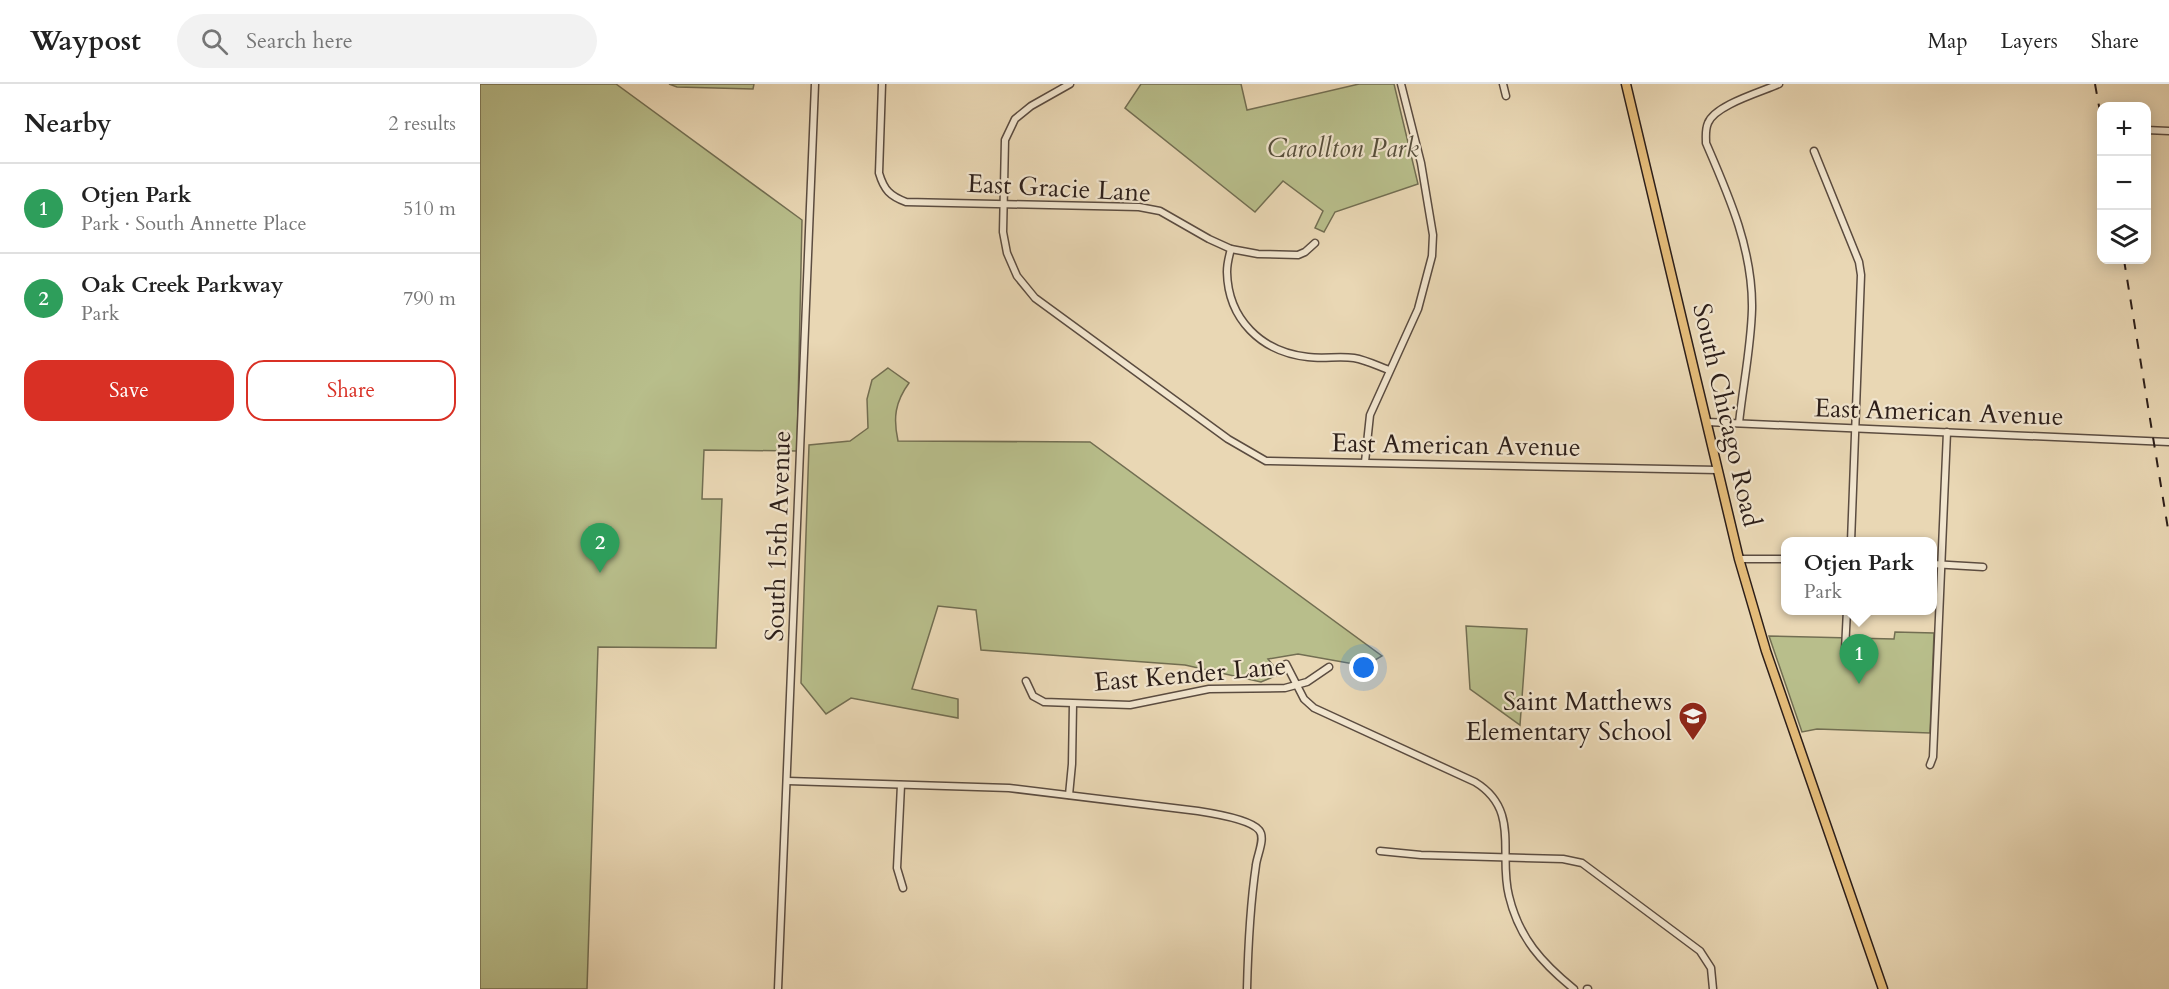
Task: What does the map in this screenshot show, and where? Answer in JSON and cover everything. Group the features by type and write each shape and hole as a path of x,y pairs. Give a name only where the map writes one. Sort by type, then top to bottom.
{"main road":[{"name":"South Chicago Road","path":"1626,84 1739,559 1766,651 1883,989"}],"street":[{"name":"South 15th Avenue","path":"778,989 815,84"},
{"name":"East Gracie Lane","path":"882,84 879,173 882,186 892,196 906,202 1139,207 1160,211 1231,249 1258,254 1298,255 1315,243"},
{"path":"1003,204 1005,140 1014,119 1031,106 1070,84"},
{"path":"1365,462 1370,415 1418,309 1431,263 1433,235 1420,163 1401,84"},
{"path":"1503,84 1506,96"},
{"path":"1739,423 1752,310 1750,273 1739,227 1707,143 1706,134 1708,123 1719,110 1779,84"},
{"path":"2151,130 2169,131"},
{"path":"1814,151 1859,262 1861,286 1851,537"},
{"name":"East American Avenue","path":"1003,204 1003,232 1007,253 1017,276 1035,298 1228,439 1266,461 1718,470"},
{"path":"1231,249 1227,270 1231,299 1241,321 1262,341 1286,353 1308,357 1354,358 1389,370"},
{"name":"East American Avenue","path":"1707,422 2169,442"},
{"path":"1930,765 1933,758 1947,432"},
{"path":"1739,559 1781,559"},
{"path":"1940,564 1983,567"},
{"path":"1845,650 1847,615"},
{"path":"1286,664 1308,703 1326,715 1485,788 1494,798 1504,817 1509,898 1523,933 1546,966 1574,989"},
{"name":"East Kender Lane","path":"1026,681 1033,696 1039,701 1130,705 1202,690 1277,688 1296,685 1314,679 1329,667"},
{"path":"1068,795 1072,764 1073,704"},
{"path":"788,782 1008,788 1214,814 1255,826 1260,832 1261,840 1256,863 1250,923 1247,989"},
{"path":"901,785 897,868 903,888"},
{"path":"1380,851 1411,855 1563,859 1582,863 1691,943 1708,962 1713,989"}],"green space":[{"path":"480,84 616,84 802,220 797,451 704,450 702,499 722,499 716,648 598,647 587,989 480,989"},
{"path":"669,84 754,84 753,89 677,87"},
{"name":"Carollton Park","path":"1141,84 1241,84 1247,110 1359,84 1394,84 1418,184 1335,212 1324,232 1315,228 1323,211 1283,181 1255,212 1125,108"},
{"path":"888,368 909,383 896,410 898,441 1090,442 1382,656 1365,666 1298,654 1268,659 1280,674 1261,682 1185,665 981,650 976,610 938,606 912,689 958,699 958,718 851,698 826,714 801,683 809,445 850,441 868,428 867,399 872,380"},
{"path":"1466,626 1527,629 1520,725 1470,689"},
{"path":"1895,632 1934,633 1930,733 1817,729 1802,732 1769,636 1894,639"}],"railway":[{"path":"2095,84 2098,102"},
{"path":"2125,264 2169,535"}],"place":[{"name":"Oak Creek Parkway","path":"600,573"},
{"name":"Otjen Park","path":"1859,684"},
{"name":"Saint Matthews Elementary School","path":"1693,742"}]}
